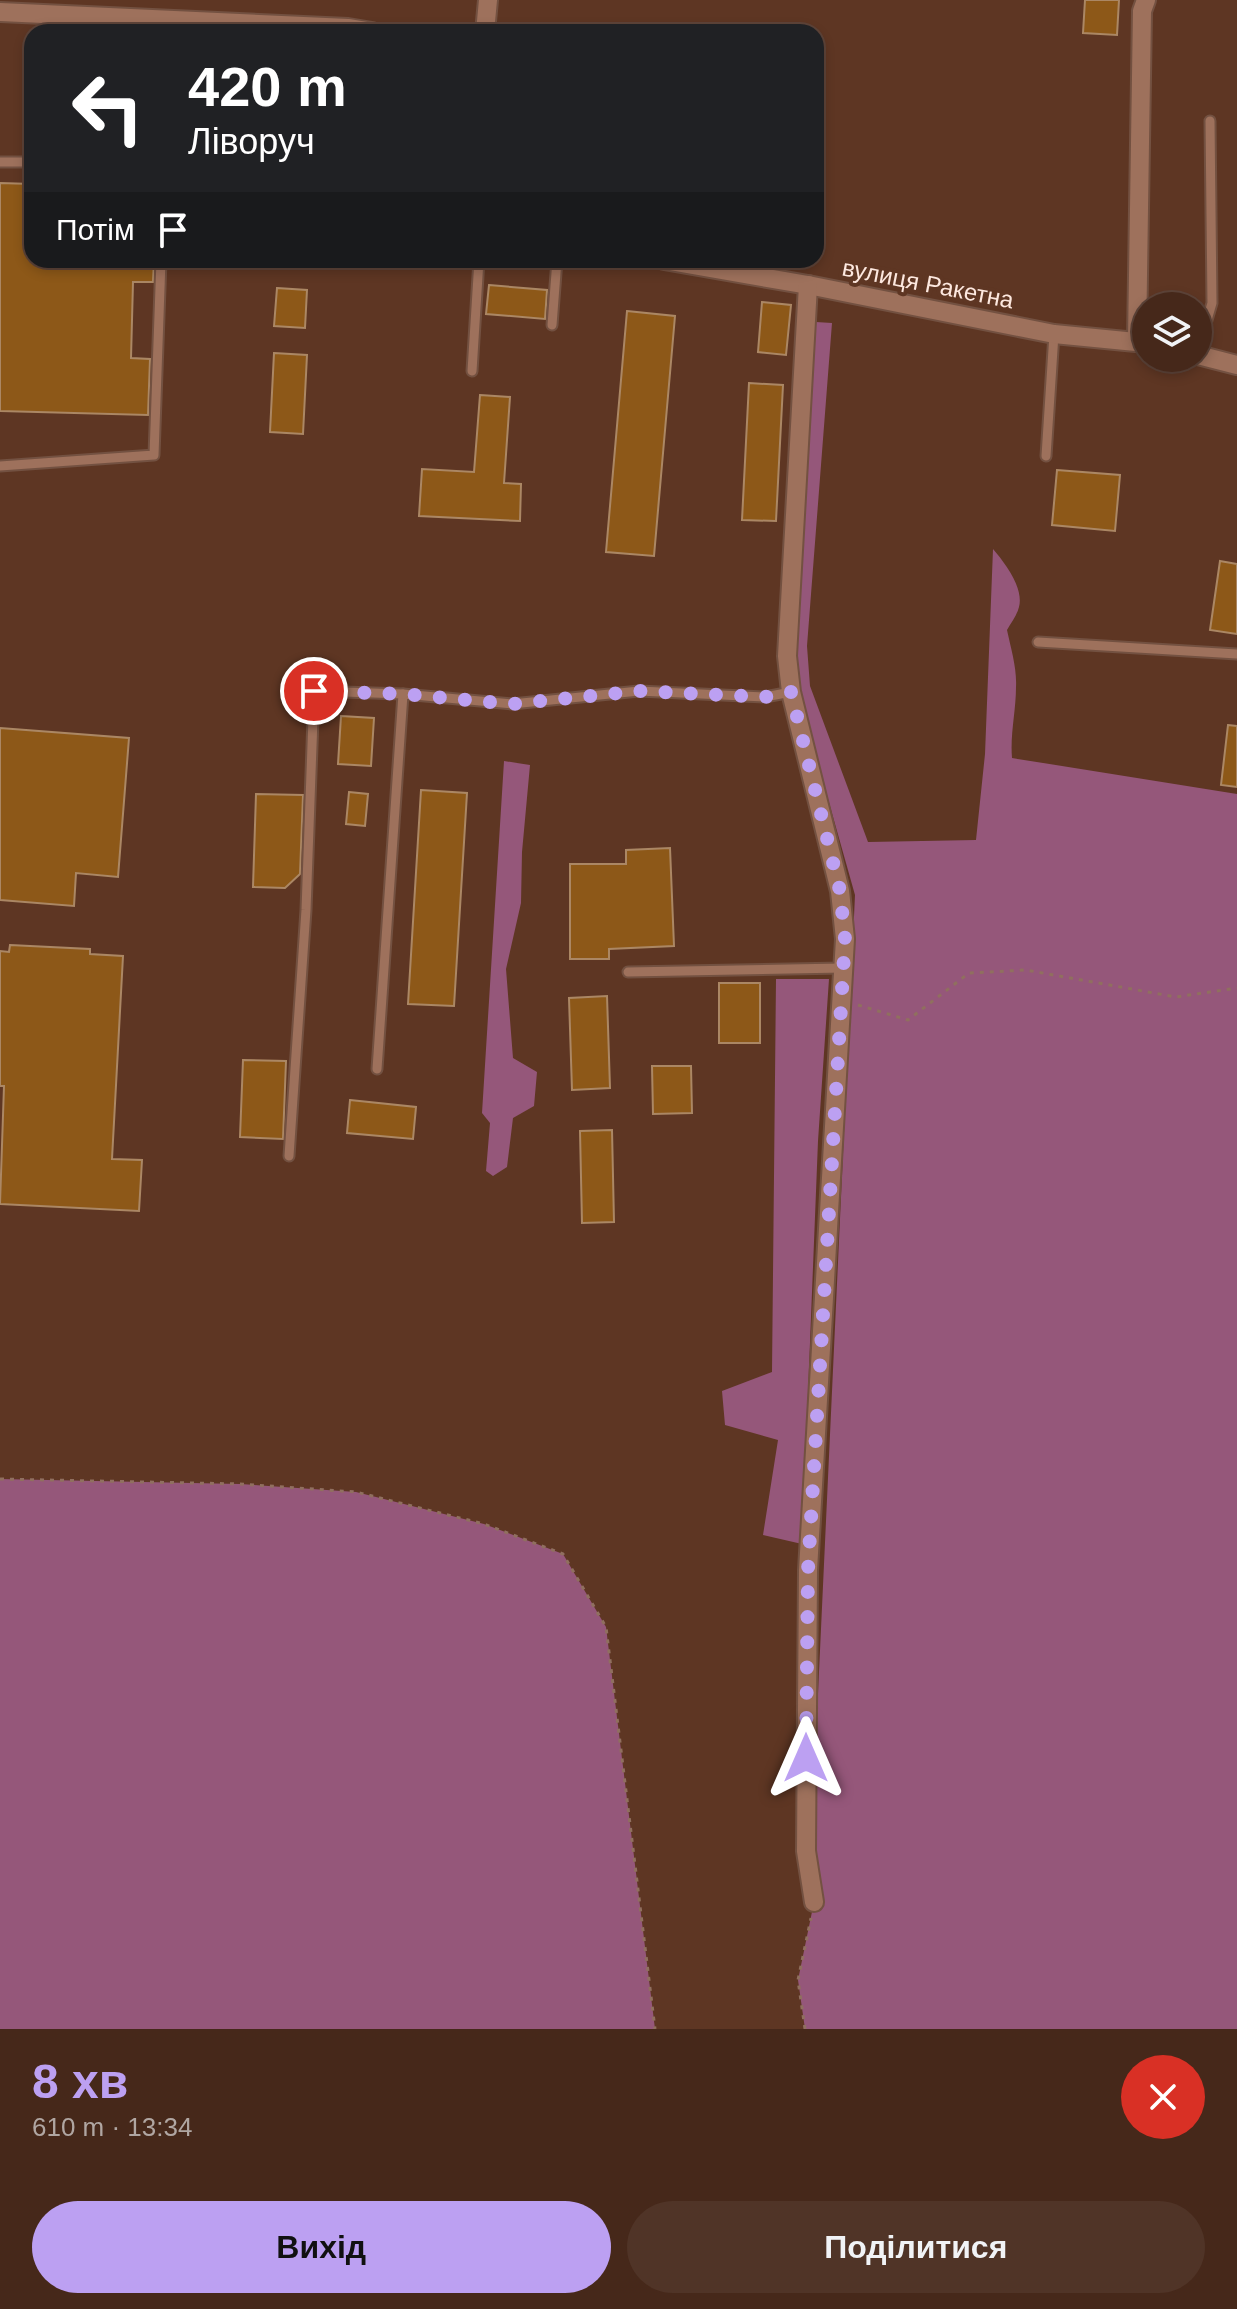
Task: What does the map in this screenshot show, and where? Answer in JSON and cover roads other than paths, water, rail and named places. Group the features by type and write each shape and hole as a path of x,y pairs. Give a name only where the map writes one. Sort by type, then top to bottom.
{"street":[{"path":"486,24 488,0"},
{"path":"1141,292 1142,11 1146,0"},
{"path":"0,12 261,24"},
{"name":"вулиця Ракетна","path":"710,268 1054,334 1132,341"},
{"path":"808,285 787,656 791,692 840,891 845,939 808,1570 806,1851 814,1902"},
{"path":"1212,357 1237,365"}],"lane":[{"path":"1210,121 1212,292"},
{"path":"0,162 24,162"},
{"path":"0,466 154,455 161,268"},
{"path":"472,371 478,268"},
{"path":"552,325 556,268"},
{"path":"1046,456 1054,334"},
{"path":"1038,642 1237,654"},
{"path":"289,1156 306,910 314,691 403,694 512,704 639,691 765,697 791,692"},
{"path":"377,1069 403,694"},
{"path":"628,972 843,968"}]}
